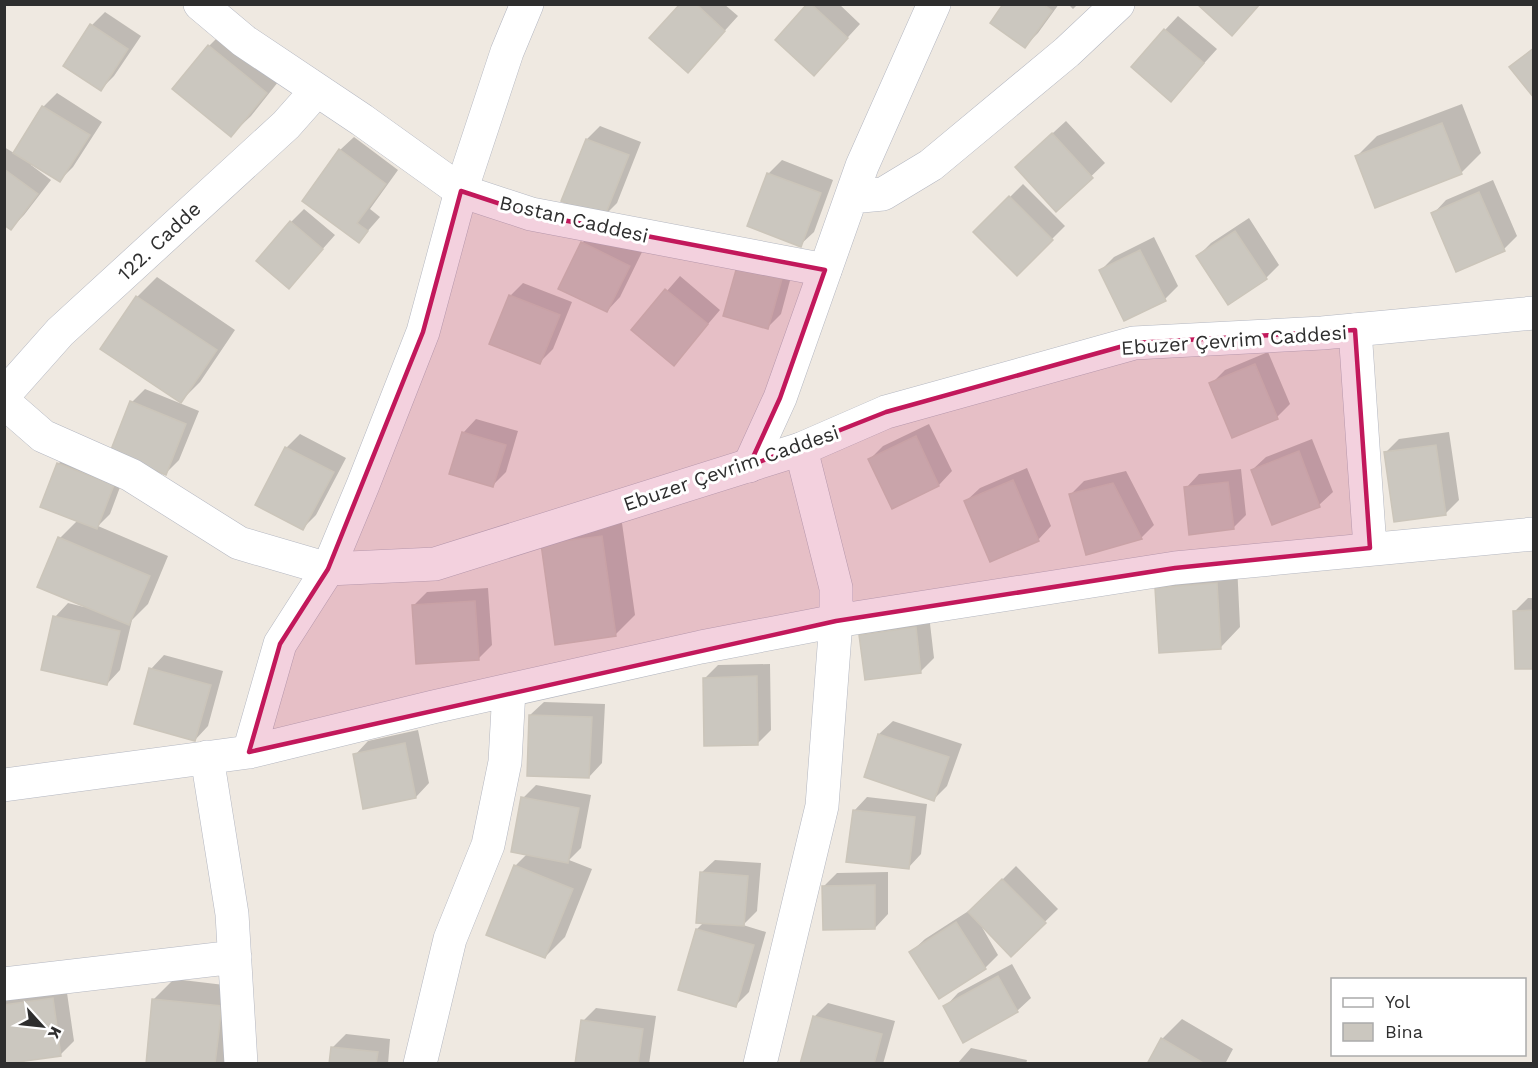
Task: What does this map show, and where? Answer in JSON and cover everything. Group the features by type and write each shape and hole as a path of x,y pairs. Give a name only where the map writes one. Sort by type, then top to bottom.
{"street":[{"name":"Bostan Caddesi","path":"200,4 244,41 461,190 531,214 825,270"},
{"path":"249,752 280,644 328,568 423,332 461,190 507,52 527,4"},
{"path":"749,466 780,398 862,166 934,4"},
{"path":"851,197 883,194 931,165 1067,52 1118,4"},
{"name":"122. Cadde","path":"4,395 60,332 286,125 317,90"},
{"name":"Ebuzer Çevrim Caddesi","path":"4,402 43,436 131,475 239,543 328,568 435,564 801,449 886,412 1134,343 1354,330 1533,313"},
{"path":"1354,330 1370,548"},
{"path":"760,1064 822,806 836,621 836,588 801,449"},
{"path":"4,785 249,752 701,647 836,621 1174,568 1533,534"},
{"path":"420,1064 450,939 488,845 505,762 510,690"},
{"path":"207,758 232,914 241,1064"},
{"path":"4,984 235,957"}],"highlighted area":[{"path":"461,191 531,214 825,270 780,398 749,466 886,412 1134,343 1355,330 1370,548 1175,568 836,621 249,752 280,644 328,569 423,332"}],"building":[{"path":"680,4 696,4 725,31 688,73 649,38"},
{"path":"807,4 811,4 848,38 814,76 775,40"},
{"path":"1003,4 1043,4 1052,11 1025,48 990,23"},
{"path":"1197,4 1260,4 1232,36"},
{"path":"90,24 128,49 101,91 63,66"},
{"path":"1164,29 1204,63 1171,102 1131,67"},
{"path":"208,45 267,93 231,137 172,89"},
{"path":"1534,48 1534,98 1509,67"},
{"path":"42,106 90,135 60,182 13,153"},
{"path":"1442,123 1462,174 1375,208 1355,156"},
{"path":"1052,133 1093,178 1056,212 1015,167"},
{"path":"586,139 629,155 604,218 561,201"},
{"path":"339,149 386,184 357,223 368,231 359,243 302,201"},
{"path":"4,169 38,194 11,230 4,225"},
{"path":"767,173 821,193 801,247 747,226"},
{"path":"1479,192 1505,251 1456,272 1431,213"},
{"path":"1009,196 1053,240 1017,276 973,232"},
{"path":"290,221 323,249 289,289 256,261"},
{"path":"1235,231 1267,279 1228,305 1196,256"},
{"path":"581,242 630,266 607,312 558,289"},
{"path":"1140,250 1166,301 1124,321 1099,270"},
{"path":"738,263 783,275 768,329 723,316"},
{"path":"665,289 708,324 674,366 631,330"},
{"path":"509,295 560,315 540,364 489,344"},
{"path":"136,296 217,350 181,403 100,349"},
{"path":"1255,364 1278,419 1232,438 1209,383"},
{"path":"130,401 186,424 166,475 110,452"},
{"path":"462,432 506,445 493,487 449,474"},
{"path":"916,436 939,486 892,509 868,459"},
{"path":"1436,445 1446,515 1394,522 1384,452"},
{"path":"285,447 334,472 303,530 255,505"},
{"path":"1299,451 1320,507 1272,525 1251,470"},
{"path":"57,463 114,485 97,529 40,507"},
{"path":"1013,480 1039,541 990,562 964,501"},
{"path":"1228,482 1234,529 1189,535 1184,487"},
{"path":"1113,483 1142,539 1086,555 1069,494"},
{"path":"602,536 616,636 555,645 541,544"},
{"path":"58,537 150,576 129,625 37,587"},
{"path":"1217,583 1221,649 1159,653 1155,588"},
{"path":"475,601 479,660 416,664 412,605"},
{"path":"1534,610 1534,669 1515,669 1513,611"},
{"path":"53,616 120,631 107,685 41,670"},
{"path":"916,627 921,673 865,680 859,635"},
{"path":"149,668 211,685 195,741 134,724"},
{"path":"757,676 758,745 704,746 703,678"},
{"path":"529,715 592,717 589,778 527,776"},
{"path":"878,734 949,757 934,801 864,777"},
{"path":"405,743 416,798 363,809 353,754"},
{"path":"521,797 579,808 568,863 511,852"},
{"path":"853,810 915,817 909,869 846,862"},
{"path":"514,865 573,889 545,958 486,935"},
{"path":"700,872 748,876 744,926 696,923"},
{"path":"1002,879 1046,923 1011,957 968,912"},
{"path":"875,885 875,929 823,930 822,886"},
{"path":"956,922 986,969 939,999 909,952"},
{"path":"696,929 754,945 736,1007 678,990"},
{"path":"998,976 1018,1012 963,1043 943,1006"},
{"path":"53,998 61,1056 4,1064 4,1005"},
{"path":"152,999 222,1006 215,1064 146,1064"},
{"path":"813,1016 882,1034 874,1064 800,1064"},
{"path":"581,1020 643,1029 638,1064 575,1064"},
{"path":"1161,1038 1205,1064 1147,1064"},
{"path":"331,1047 378,1052 376,1064 329,1064"}]}
